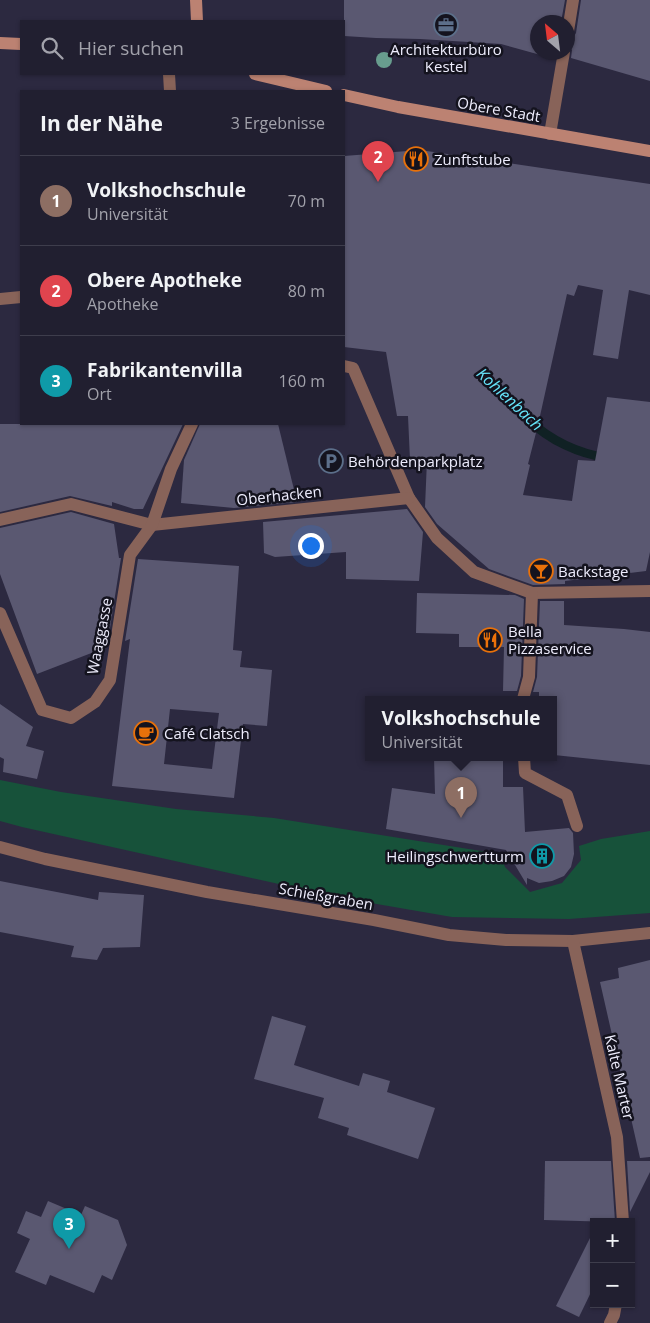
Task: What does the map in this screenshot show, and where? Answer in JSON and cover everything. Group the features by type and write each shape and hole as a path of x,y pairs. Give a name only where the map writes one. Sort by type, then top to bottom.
{"street":[{"path":"196,0 197,20"},
{"path":"571,15 573,0"},
{"path":"0,43 20,44"},
{"path":"550,134 563,60"},
{"path":"169,75 170,90"},
{"path":"258,75 293,88 315,90"},
{"name":"Obere Stadt","path":"345,95 398,107 650,151"},
{"path":"0,299 20,297"},
{"path":"345,366 353,368 409,498 437,538 474,572 532,593 650,591"},
{"name":"Waaggasse","path":"0,613 42,710 71,718 95,702 110,680 130,555 152,525 171,469 192,425"},
{"name":"Oberhacken","path":"152,525 409,498"},
{"path":"0,520 71,504 152,525"},
{"path":"524,696 529,677 532,593"},
{"path":"524,761 525,773 567,795 577,826"},
{"name":"Schießgraben","path":"0,847 45,859 207,892 374,920 449,935 506,940 573,940 650,933"},
{"name":"Kalte Marter","path":"573,940 617,1137 623,1218"},
{"path":"610,1323 615,1308"}],"green space":[{"path":"0,780 61,792 176,809 274,818 500,854 505,867 530,892 562,883 581,860 579,846 601,839 650,831 650,913 569,919 452,917 342,898 0,821"}],"building":[{"path":"344,0 565,0 562,15 530,15 530,52 501,44 345,36"},
{"path":"581,0 650,0 650,81 575,59 576,33"},
{"path":"420,150 650,184 650,295 629,290 618,359 593,355 603,290 578,285 574,296 567,294 528,464 530,465 523,495 572,501 578,460 595,461 607,397 650,402 650,552 646,571 565,581 565,584 533,585 489,569 437,524 425,507 427,460 410,460 408,416 397,416 386,352 345,347 345,156"},
{"path":"0,424 183,425 143,509 134,509 112,502 112,506 70,496 0,512"},
{"path":"200,425 278,425 297,502 234,508 181,503 184,460"},
{"path":"407,509 423,532 419,581 346,579 346,552 275,557 264,553 263,522"},
{"path":"71,512 114,524 119,558 121,558 107,647 37,674 0,574 0,528"},
{"path":"138,559 239,566 233,650 242,651 240,667 272,670 267,726 243,724 234,798 112,786 130,639 125,641","holes":["170,709 219,713 212,769 164,764"]},
{"path":"417,593 515,595 524,599 521,676 517,691 503,691 504,647 459,647 459,634 416,633"},
{"path":"540,601 564,601 564,625 650,632 650,765 557,755 557,696 539,696 539,692 533,692 537,677"},
{"path":"0,704 33,727 26,746 44,751 37,779 3,772 4,759 0,757"},
{"path":"434,761 503,761 503,787 523,787 525,832 569,828 573,833 574,854 571,867 564,876 552,881 539,883 527,878 527,885 506,850 386,829 392,788 435,794"},
{"path":"0,881 98,900 99,892 144,895 140,947 103,948 97,960 71,957 74,946 0,932"},
{"path":"650,960 650,1157 640,1158 600,982 619,978 618,968"},
{"path":"272,1016 306,1026 294,1065 359,1086 363,1073 390,1081 387,1092 435,1108 418,1159 347,1135 349,1128 318,1118 324,1098 254,1079"},
{"path":"545,1161 611,1161 615,1218 590,1218 590,1221 544,1220"},
{"path":"627,1161 650,1161 650,1172 630,1212"},
{"path":"48,1201 81,1215 85,1206 118,1220 127,1245 112,1280 102,1275 94,1293 50,1275 46,1285 15,1272 30,1239 17,1233 26,1211 41,1217"},
{"path":"590,1238 590,1294 579,1317 556,1306"}],"waterway":[{"name":"Kohlenbach","path":"529,420 546,434 565,445 586,453 608,458"}],"place":[{"name":"Architekturbüro Kestel","path":"446,25"},
{"name":"Zunftstube","path":"416,159"},
{"name":"Obere Apotheke","path":"378,182"},
{"name":"Behördenparkplatz","path":"331,461"},
{"name":"Backstage","path":"541,571"},
{"name":"Bella Pizzaservice","path":"490,640"},
{"name":"Café Clatsch","path":"146,733"},
{"name":"Volkshochschule","path":"461,818"},
{"name":"Heilingschwertturm","path":"542,856"},
{"name":"Fabrikantenvilla","path":"69,1249"}]}
